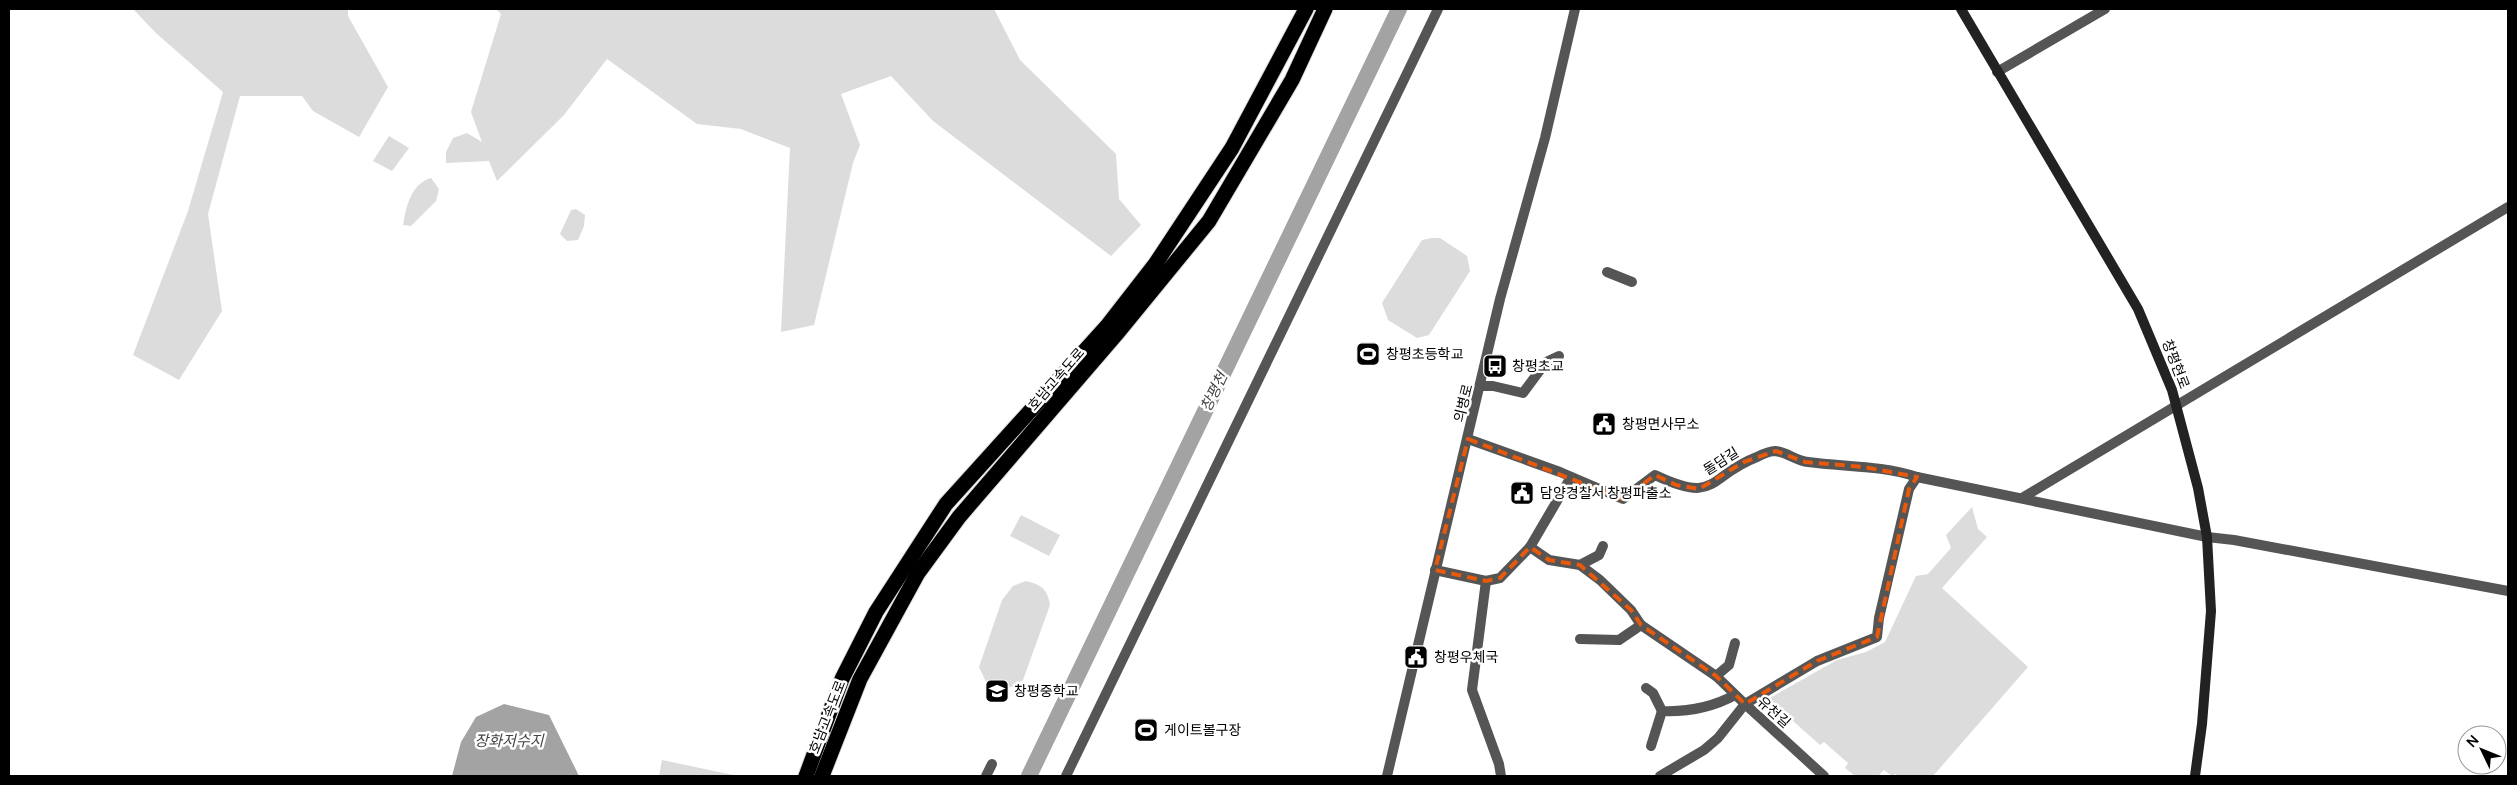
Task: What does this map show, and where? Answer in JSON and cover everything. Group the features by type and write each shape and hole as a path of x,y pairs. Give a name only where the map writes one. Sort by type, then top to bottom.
{"highway":[{"name":"호남고속도로","path":"806,776 842,679 876,612 940,512 1108,326 1156,263 1232,148 1306,9"},
{"name":"호남고속도로","path":"822,776 860,679 918,573 959,517 1119,331 1210,221 1292,80 1324,9"}],"main road":[{"name":"창평현로","path":"1960,9 2138,309 2172,390 2198,488 2207,538 2210,611 2202,724 2195,776"}],"street":[{"path":"1066,776 1226,446 1267,366 1438,9"},
{"name":"의병로","path":"1387,776 1435,570 1481,386 1500,299 1545,138 1575,9"},
{"path":"1997,72 2105,9"},
{"path":"2022,498 2508,208"},
{"path":"1607,272 1632,282"},
{"path":"1481,386 1493,386 1523,393 1546,362 1559,356"},
{"name":"돌담길","path":"1468,439 1571,476 1624,499 1655,475 1676,485 1699,489 1718,481 1744,462 1776,451 1805,462 1882,469 1917,477"},
{"path":"1435,570 1486,581 1500,578 1530,547 1571,476"},
{"path":"1530,547 1549,560 1580,565 1625,604 1641,625 1716,676 1745,704 1817,662 1876,637 1909,489 1917,477 2207,538 2234,540 2508,591"},
{"path":"1580,565 1599,555 1603,546"},
{"path":"1486,581 1472,690 1499,764 1501,776"},
{"path":"1580,638 1619,640 1641,625"},
{"path":"1716,676 1729,665 1735,643"},
{"path":"1646,688 1653,693 1662,711 1651,746"},
{"path":"1662,711 1691,710 1722,702 1735,695"},
{"name":"유천길","path":"1660,776 1704,750 1718,738 1745,704 1824,776"},
{"path":"986,776 992,764"}],"highlighted area":[{"path":"1468,439 1623,499 1655,475 1676,485 1699,489 1744,462 1776,451 1805,462 1864,467 1917,477 1909,489 1877,637 1817,661 1745,704 1716,676 1641,625 1631,610 1580,565 1549,560 1530,547 1500,578 1486,581 1435,570"}],"shaded area":[{"path":"133,9 348,9 348,16 388,87 359,137 313,111 302,96 240,96 208,214 222,311 179,380 133,355 188,211 223,92 156,33"},
{"path":"496,9 994,9 1020,60 1116,154 1119,199 1141,225 1111,256 933,121 891,76 841,94 860,145 853,163 814,325 781,332 790,148 741,129 697,124 607,59 564,115 497,181 489,161 446,163 446,152 453,138 467,133 482,142 471,112 501,14"},
{"path":"389,136 409,148 392,171 373,161"},
{"path":"431,178 439,189 436,201 411,226 403,225 408,203 414,190 424,181"},
{"path":"576,209 585,215 584,226 578,240 567,241 560,234 571,210"},
{"path":"1440,238 1467,256 1470,271 1429,335 1417,338 1388,320 1382,303 1422,240"},
{"path":"1972,507 1978,529 1987,537 1942,588 2028,667 1933,776 1898,776 1895,774 1892,776 1884,770 1878,776 1855,776 1845,768 1848,763 1824,742 1820,745 1768,699 1837,660 1866,652 1885,642 1916,576 1928,574 1951,548 1946,535"},
{"path":"1021,515 1060,535 1049,556 1010,536"},
{"path":"1026,581 1043,588 1050,605 1023,680 1018,684 1005,688 996,686 986,682 979,667 1002,600 1013,586"},
{"path":"662,760 738,776 659,776"}],"water":[{"name":"장화저수지","path":"504,704 549,715 579,776 452,776 461,742 476,717"}],"waterway":[{"name":"창평천","path":"1029,776 1399,9"}],"place":[{"name":"창평초등학교","path":"1368,354"},
{"name":"창평초교","path":"1495,366"},
{"name":"창평면사무소","path":"1604,424"},
{"name":"담양경찰서 창평파출소","path":"1522,493"},
{"name":"창평우체국","path":"1416,657"},
{"name":"창평중학교","path":"997,691"},
{"name":"게이트볼구장","path":"1146,730"}]}
